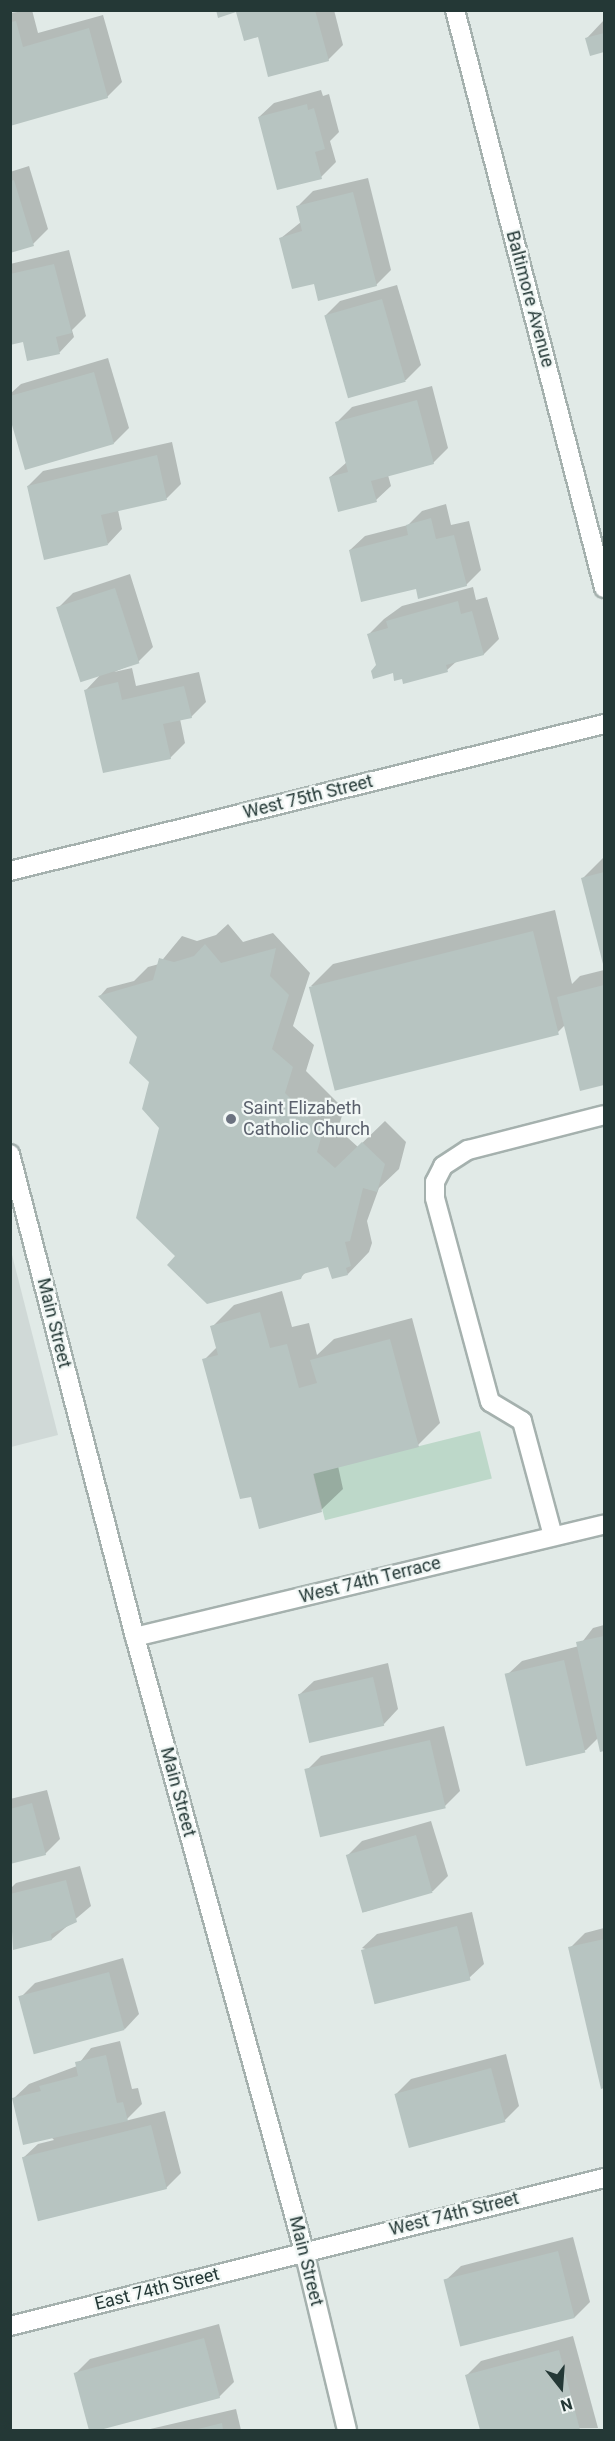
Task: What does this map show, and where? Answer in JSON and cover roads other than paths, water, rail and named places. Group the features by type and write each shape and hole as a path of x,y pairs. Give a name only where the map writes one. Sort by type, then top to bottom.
{"street":[{"name":"Baltimore Avenue","path":"455,10 604,588"},
{"name":"West 75th Street","path":"10,871 604,724"},
{"path":"553,1536 522,1421 490,1402 435,1198 435,1182 443,1166 468,1150 604,1115"},
{"name":"Main Street","path":"10,1154 135,1637 304,2251 346,2430"},
{"name":"West 74th Terrace","path":"135,1637 604,1524"},
{"name":"West 74th Street","path":"304,2251 604,2178"},
{"name":"East 74th Street","path":"10,2326 304,2251"}],"place":[{"name":"Saint Elizabeth Catholic Church","path":"231,1119"}]}
